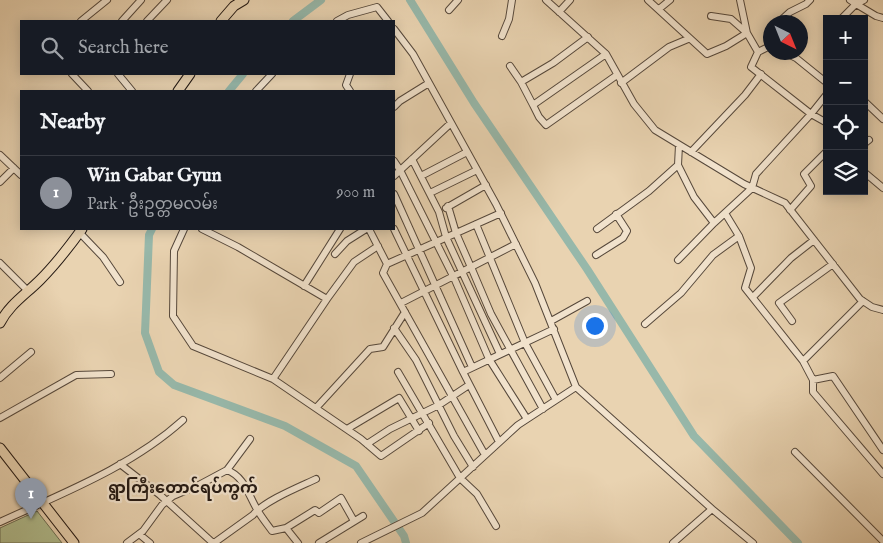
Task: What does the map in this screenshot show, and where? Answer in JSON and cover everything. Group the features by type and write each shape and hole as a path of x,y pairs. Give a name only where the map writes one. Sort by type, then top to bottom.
{"main road":[{"path":"222,20 234,6 244,0"},
{"path":"179,90 189,75"},
{"path":"1,320 11,307 40,280 72,243 80,230"},
{"path":"0,448 74,543"}],"street":[{"path":"83,20 108,0"},
{"path":"123,20 141,0"},
{"path":"449,10 458,0"},
{"path":"502,36 509,19 512,0"},
{"path":"546,0 606,54 634,104 656,130 752,188 785,203 863,301 881,310"},
{"path":"559,12 570,0"},
{"path":"648,0 688,39 707,54 726,46 747,33"},
{"path":"659,9 670,0"},
{"path":"740,0 747,33 758,52"},
{"path":"787,15 810,0"},
{"path":"850,0 858,2 876,16 883,18"},
{"path":"845,15 858,2 864,0"},
{"path":"148,20 165,1"},
{"path":"339,20 348,15 377,7 387,20"},
{"path":"710,16 731,19 747,33"},
{"path":"395,31 413,54 501,213 535,283 576,387 712,509 753,543"},
{"path":"521,82 553,63 588,37"},
{"path":"622,83 669,47 688,39"},
{"path":"763,50 758,52 751,66 811,114 823,121"},
{"path":"533,105 606,54"},
{"path":"798,60 823,80"},
{"path":"510,66 546,125 617,75"},
{"path":"691,152 745,95 761,74"},
{"path":"73,75 87,90"},
{"path":"119,75 131,90"},
{"path":"257,90 271,75"},
{"path":"349,90 346,85 350,75"},
{"path":"395,106 429,83"},
{"path":"678,260 714,222 752,188 756,174 823,100"},
{"path":"868,105 883,119"},
{"path":"395,175 451,123"},
{"path":"679,145 678,164 694,197 714,222"},
{"path":"421,176 467,152"},
{"path":"0,155 20,174"},
{"path":"790,210 811,186 804,174 823,155"},
{"path":"412,159 439,212 446,238 500,354"},
{"path":"395,162 452,276 489,359 528,419"},
{"path":"597,229 649,192 678,164"},
{"path":"0,182 14,168"},
{"path":"430,193 477,170"},
{"path":"868,175 883,188"},
{"path":"439,212 486,185"},
{"path":"395,196 472,367"},
{"path":"448,206 456,233 491,314 543,409"},
{"path":"485,455 382,273 386,264 501,213"},
{"path":"725,213 739,236 751,268 746,288 803,361 814,380 813,392 883,474"},
{"path":"596,255 623,238 627,231 616,214"},
{"path":"476,224 525,343 556,400"},
{"path":"80,230 103,257 120,282"},
{"path":"184,230 174,251 173,316 193,346 273,379 347,429 381,456 429,423"},
{"path":"204,230 238,247 327,299"},
{"path":"304,286 339,230"},
{"path":"335,254 347,241 366,230"},
{"path":"369,230 386,264"},
{"path":"394,230 499,442"},
{"path":"645,324 681,293 712,255 739,236"},
{"path":"753,297 791,258 814,240"},
{"path":"400,303 516,244"},
{"path":"273,379 354,262 378,246"},
{"path":"0,263 28,291"},
{"path":"792,321 779,303 832,264"},
{"path":"550,321 587,301"},
{"path":"803,361 863,301"},
{"path":"316,408 370,349 383,347 405,312"},
{"path":"394,328 416,360 454,436 473,467"},
{"path":"463,372 554,329"},
{"path":"0,378 31,352"},
{"path":"398,372 460,478 478,494 496,526"},
{"path":"0,418 76,375 111,374"},
{"path":"814,380 833,376 883,450"},
{"path":"367,444 390,429 453,397 470,385"},
{"path":"361,543 422,513 499,442 528,419 576,387"},
{"path":"347,429 398,398 419,430"},
{"path":"0,522 103,474 162,438 183,420"},
{"path":"127,543 143,531 173,496 199,486 227,470 250,439"},
{"path":"795,452 883,541"},
{"path":"120,464 160,495 214,543 253,515 257,510 316,479"},
{"path":"227,470 235,473 247,488 257,510 272,531 286,528 315,510 319,513 340,498 354,521"},
{"path":"673,543 712,509"},
{"path":"319,543 363,516"},
{"path":"286,528 298,543"},
{"path":"139,534 150,543"}],"green space":[{"path":"37,511 62,543 0,543 0,528"}],"waterway":[{"path":"294,20 321,0"},
{"path":"410,0 474,103 587,269 694,436 798,543"},
{"path":"230,90 242,75"},
{"path":"152,230 149,235 145,333 159,372 174,385 285,426 356,466 404,536 406,543"}],"place":[{"name":"Win Gabar Gyun","path":"31,519"}],"district":[{"name":"ရွာကြီးတောင်ရပ်ကွက်","path":"183,487"}]}
